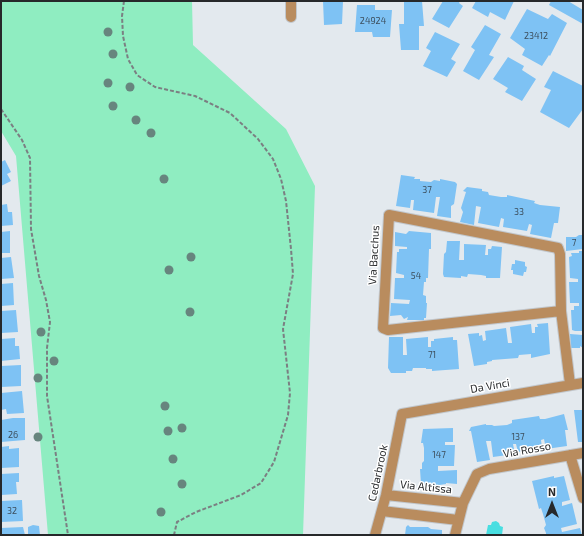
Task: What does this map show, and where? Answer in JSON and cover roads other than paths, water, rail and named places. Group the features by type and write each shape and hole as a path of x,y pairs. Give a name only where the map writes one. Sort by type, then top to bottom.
{"street":[{"path":"291,1 291,16"},
{"name":"Via Bacchus","path":"561,311 396,329 383,328 389,215 558,248 560,254 561,311 570,384"},
{"name":"Da Vinci","path":"402,414 570,384 583,383"},
{"name":"Cedarbrook","path":"374,535 386,495 402,414"},
{"name":"Via Rosso","path":"463,503 477,474 489,469 583,453"},
{"path":"570,455 583,498"},
{"name":"Via Altissa","path":"386,495 463,503"},
{"path":"455,535 463,503"},
{"path":"382,511 458,520"}],"water":[{"path":"496,521 503,527 502,535 486,535 488,525 491,525 492,522"}]}
